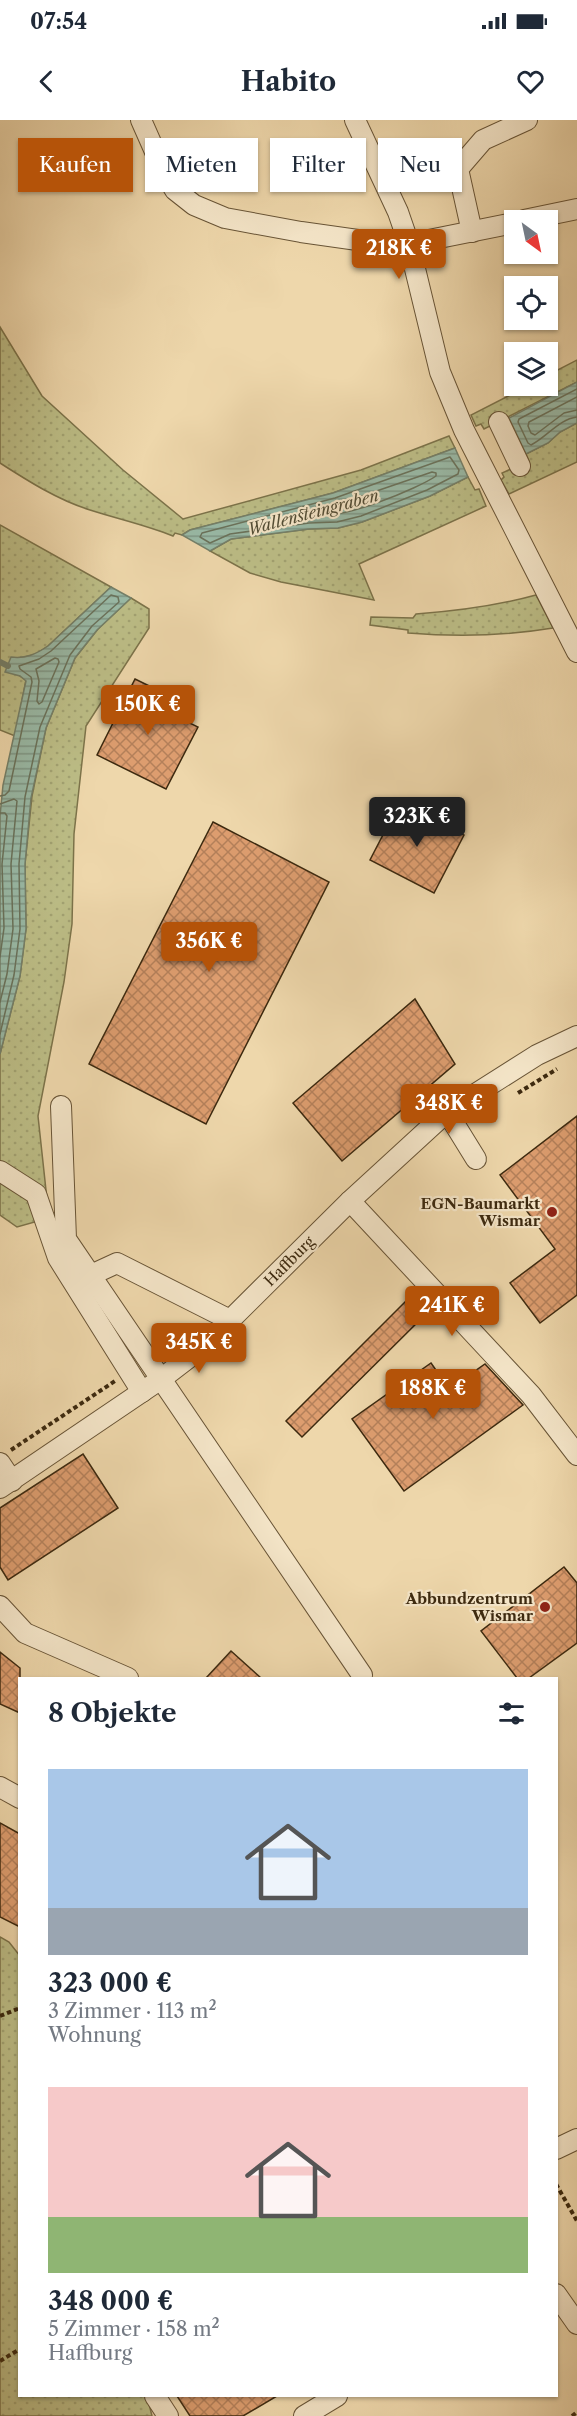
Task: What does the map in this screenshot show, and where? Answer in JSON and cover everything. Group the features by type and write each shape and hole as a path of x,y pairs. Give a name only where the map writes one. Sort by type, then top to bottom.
{"street":[{"path":"141,120 164,172 175,190 194,205 225,218 393,245 410,244 504,225"},
{"path":"355,120 398,212 410,244 440,372 464,430 577,652"},
{"path":"472,232 458,169 483,140 527,120"},
{"path":"558,213 577,209"},
{"path":"499,422 520,466"},
{"name":"Haffburg","path":"6,1485 161,1379 204,1346 350,1201 447,1112 537,1055 577,1036"},
{"path":"62,1106 66,1239 362,1675"},
{"path":"447,1112 476,1159"},
{"path":"0,1171 36,1194 58,1258 142,1392"},
{"path":"350,1201 531,1395 577,1455"},
{"path":"90,1275 117,1263 230,1320"},
{"path":"4,1457 6,1485"},
{"path":"0,1606 25,1633 126,1677"},
{"path":"0,1787 18,1797"},
{"path":"558,2148 577,2139"},
{"path":"558,2297 577,2324"},
{"path":"156,2397 168,2416"},
{"path":"304,2416 335,2397"}],"path":[{"path":"4,1457 129,1372"},
{"path":"0,2016 18,2009"},
{"path":"558,2188 577,2221"},
{"path":"0,2361 18,2350"},
{"path":"572,2416 577,2412"}],"green space":[{"path":"0,327 42,396 123,470 183,519 361,470 449,436 455,448 333,493 190,530 182,535 175,533 173,536 66,501 0,463"},
{"path":"577,360 577,382 558,392 558,370"},
{"path":"508,396 549,396 484,429 481,424 476,426 471,415"},
{"path":"577,423 577,462 509,494 501,480 504,477 502,473 529,461 526,454 548,443 560,432"},
{"path":"468,477 475,490 479,489 486,506 359,564 374,600 281,582 250,573 210,551 231,539 309,529 338,528 362,522 430,496"},
{"path":"0,525 111,587 48,646 36,654 21,658 20,676 26,680 15,736 0,730"},
{"path":"536,595 553,628 499,634 445,635 408,633 408,630 370,625 371,617 413,618 416,614 476,607"},
{"path":"131,598 149,609 149,628 86,726 74,834 72,924 64,982 38,1116 49,1218 17,1227 0,1215 0,1054 20,976 26,929 25,864 32,796 46,728 75,658 98,629"},
{"path":"0,1937 9,1942 18,1953 18,2397 147,2397 152,2416 0,2416"}],"water":[{"path":"577,382 577,423 560,432 548,443 526,454 509,418 551,396 558,396 558,392"},
{"name":"Wallensteingraben","path":"455,448 468,477 430,496 362,522 338,528 309,529 231,539 210,551 182,535 190,530 333,493"},
{"path":"111,587 131,598 97,630 75,658 46,728 31,798 25,864 26,929 20,976 0,1054 0,816 3,785 26,681 20,676 5,672 11,657 31,655 48,646"}],"building":[{"path":"135,679 174,698 167,712 198,727 166,789 97,755"},
{"path":"400,802 464,835 434,893 370,860"},
{"path":"213,822 329,882 206,1124 89,1064"},
{"path":"415,999 455,1064 342,1161 293,1103"},
{"name":"EGN-Baumarkt Wismar","path":"577,1116 577,1295 540,1323 510,1283 555,1249 500,1175"},
{"path":"412,1295 429,1311 302,1437 286,1421"},
{"path":"431,1363 449,1389 485,1364 523,1405 404,1491 352,1419"},
{"path":"83,1454 118,1508 8,1580 0,1567 0,1508"},
{"name":"Abbundzentrum Wismar","path":"564,1567 577,1583 577,1643 530,1677 516,1677 481,1631"},
{"path":"231,1651 260,1677 207,1677"},
{"path":"0,1652 20,1668 20,1677 18,1677 18,1712 0,1704"},
{"path":"0,1823 18,1833 18,1926 0,1917"},
{"path":"178,2397 275,2397 243,2416 190,2416"}],"waterway":[{"path":"0,662 8,666"}],"place":[{"name":"EGN-Baumarkt Wismar","path":"552,1212"},
{"name":"Abbundzentrum Wismar","path":"545,1607"}]}
